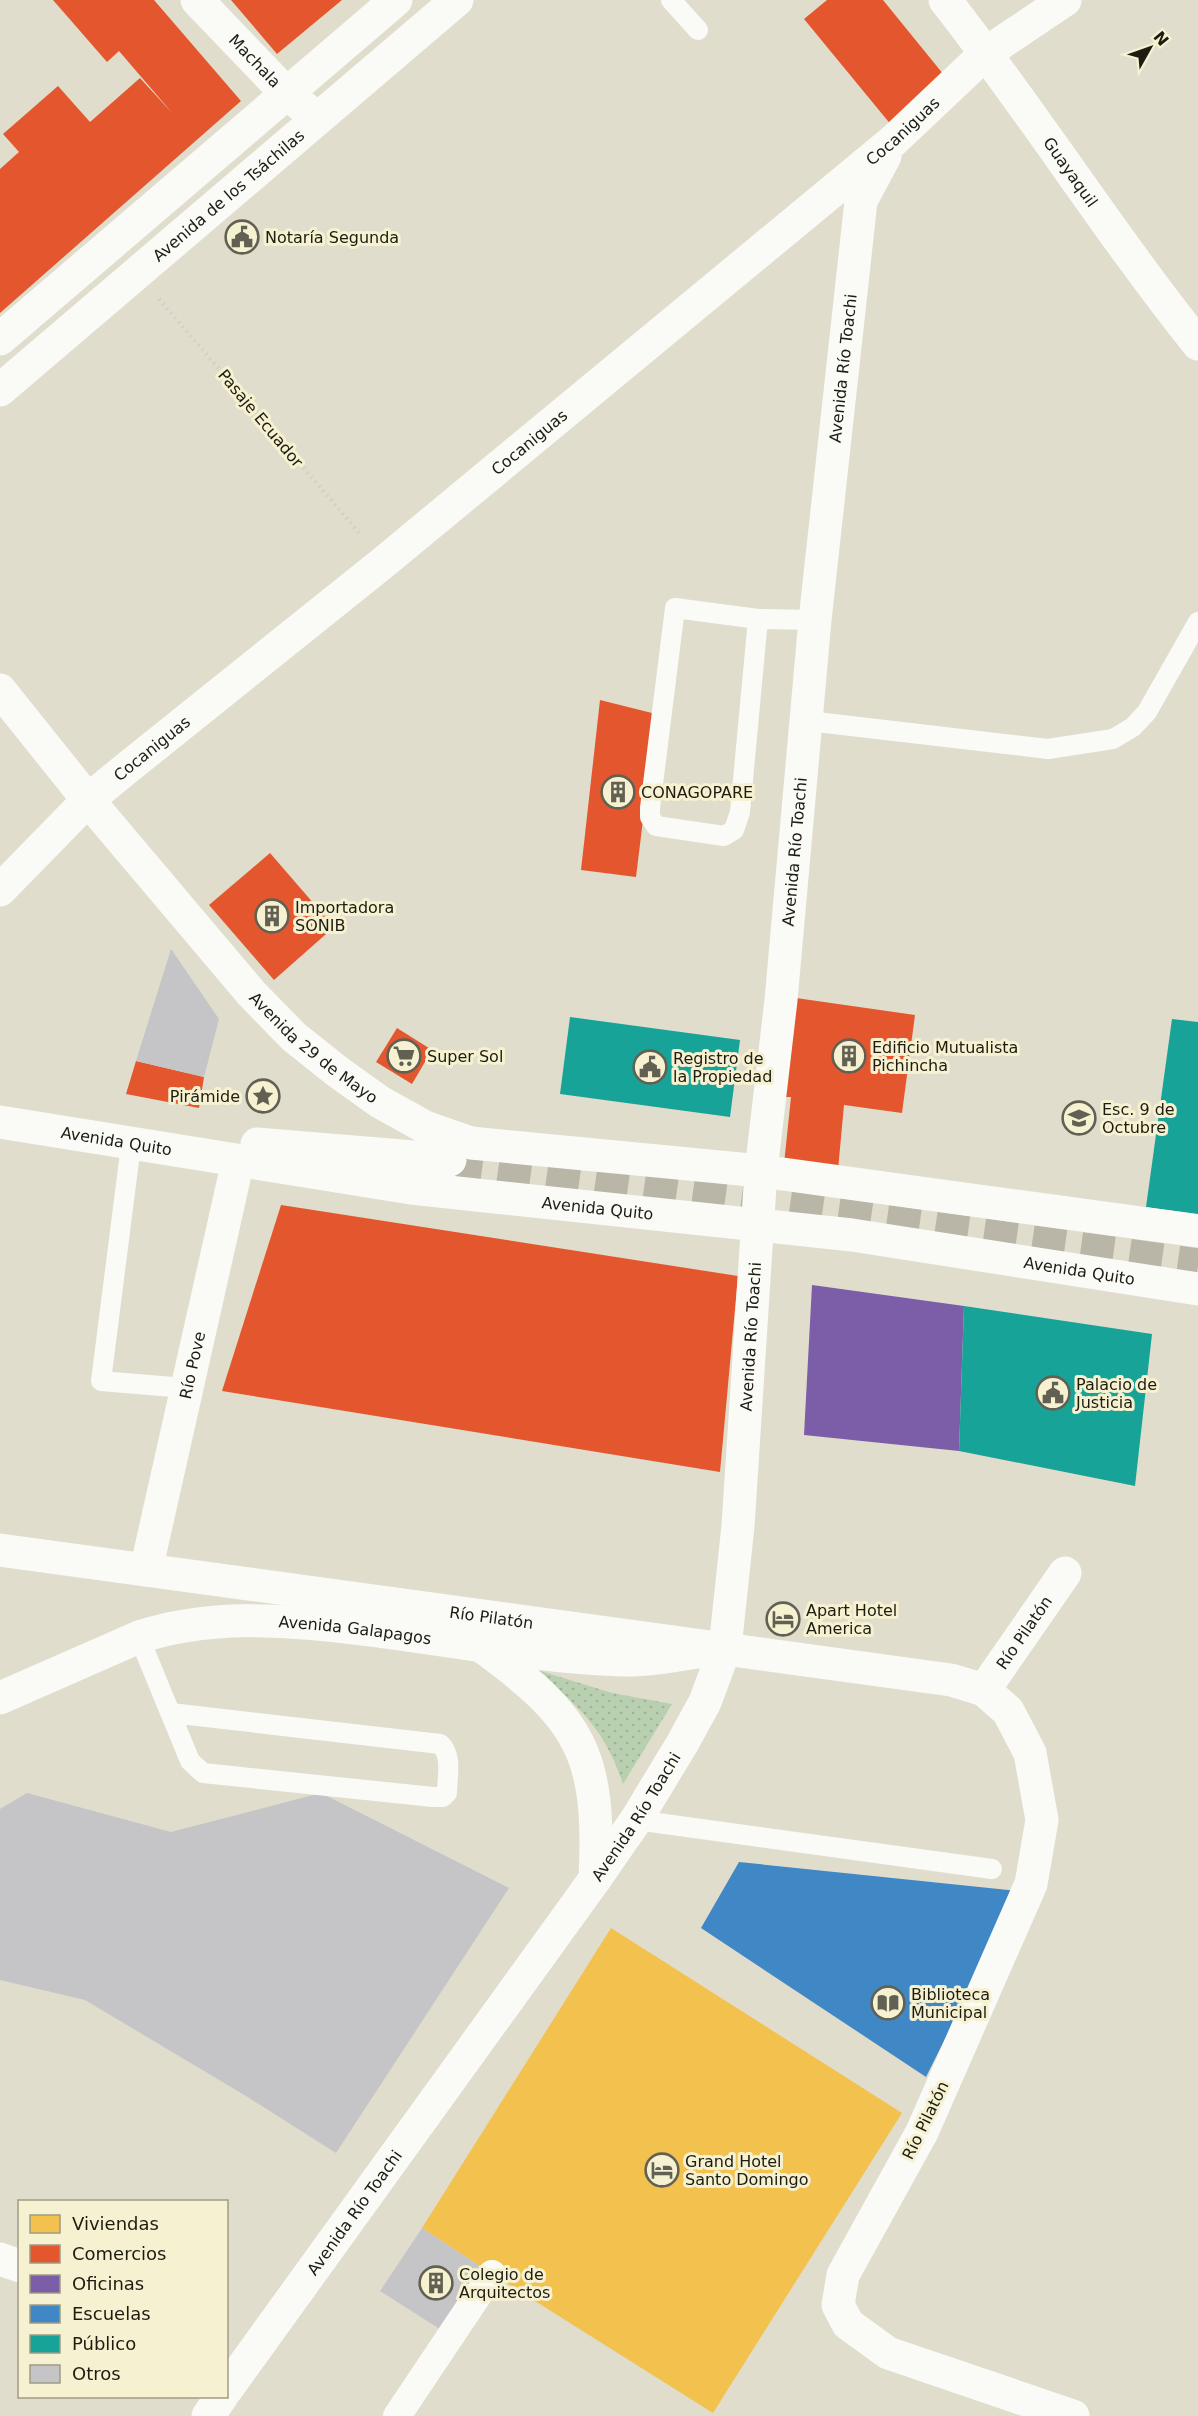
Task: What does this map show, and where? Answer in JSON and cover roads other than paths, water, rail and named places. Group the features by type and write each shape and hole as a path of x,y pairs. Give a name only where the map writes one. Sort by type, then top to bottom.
{"street":[{"name":"Machala","path":"197,0 286,93 316,118"},
{"path":"0,339 396,0"},
{"name":"Avenida de los Tsáchilas","path":"0,390 457,0"},
{"name":"Guayaquil","path":"945,0 986,53 1155,290 1198,344"},
{"name":"Cocaniguas","path":"0,890 88,801 384,562 893,141 986,53 1065,0"},
{"name":"Avenida Río Toachi","path":"228,2390 636,1821 705,1702 725,1648 738,1526 761,1171 781,1000 808,721 815,620 861,201 893,141"},
{"name":"Avenida 29 de Mayo","path":"0,690 88,801 252,994 294,1037 380,1102 425,1127 471,1143 761,1171"},
{"path":"123,1143 167,1136 445,1159 344,1098 314,1076 289,1050 252,994"},
{"name":"Avenida Quito","path":"0,1122 411,1188 852,1235 1198,1289"},
{"name":"Río Pove","path":"146,1570 185,1388 238,1161"},
{"path":"761,1171 1198,1231"},
{"name":"Río Pilatón","path":"0,1550 951,1680 984,1690 1008,1711 1030,1753 1042,1820 1031,1884 922,2132 843,2275 838,2305 848,2324 888,2353 1073,2416"},
{"name":"Río Pilatón","path":"984,1690 1065,1573"},
{"name":"Avenida Galapagos","path":"0,1698 139,1637 161,1630 212,1620 293,1621 399,1633 481,1646 623,1660 725,1648"},
{"path":"481,1646 535,1687 566,1722 580,1744 594,1787 597,1838 596,1879"},
{"path":"0,2259 18,2265"},
{"path":"397,2416 492,2274"}],"lane":[{"path":"671,0 698,30"},
{"path":"758,619 740,812 734,830 724,836 656,825 650,817 650,808 675,608 758,619 815,620"},
{"path":"808,721 1048,749 1113,739 1133,727 1147,712 1198,622"},
{"path":"123,1143 101,1381 185,1388"},
{"path":"139,1637 190,1761 195,1767 210,1775 433,1797 443,1797 447,1793 448,1757 445,1748 440,1744 171,1713"},
{"path":"636,1821 992,1869"}],"tunnel":[{"path":"450,1160 1198,1265"}],"place":[{"name":"Notaría Segunda","path":"242,237"},
{"name":"CONAGOPARE","path":"618,792"},
{"name":"Importadora SONIB","path":"272,916"},
{"name":"Super Sol","path":"404,1056"},
{"name":"Edificio Mutualista Pichincha","path":"849,1056"},
{"name":"Registro de la Propiedad","path":"650,1067"},
{"name":"Pirámide","path":"263,1096"},
{"name":"Esc. 9 de Octubre","path":"1079,1118"},
{"name":"Palacio de Justicia","path":"1053,1393"},
{"name":"Apart Hotel America","path":"783,1619"},
{"name":"Biblioteca Municipal","path":"888,2003"},
{"name":"Grand Hotel Santo Domingo","path":"662,2170"},
{"name":"Colegio de Arquitectos","path":"436,2283"}]}
